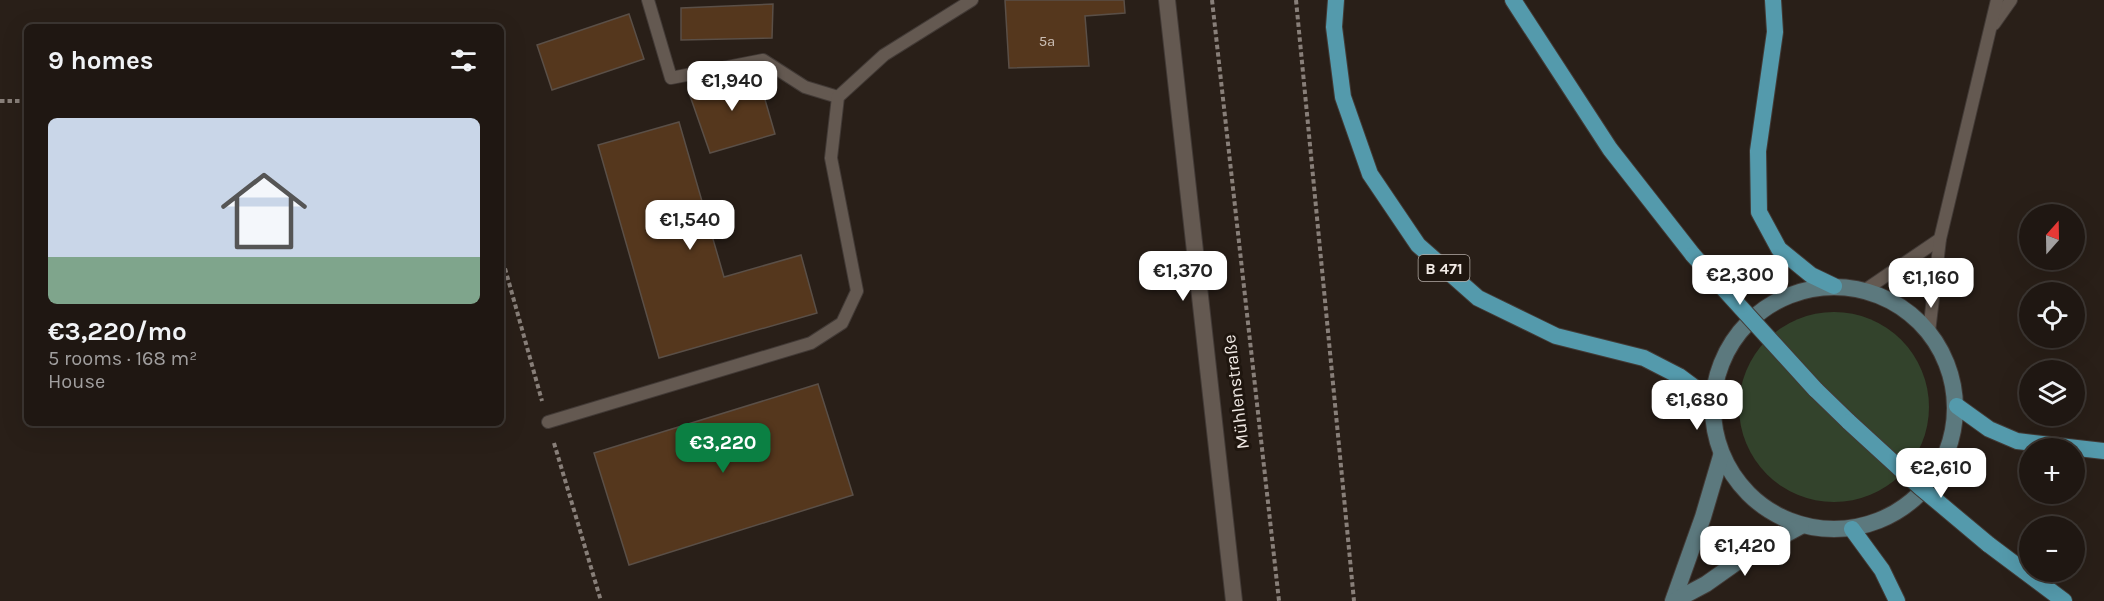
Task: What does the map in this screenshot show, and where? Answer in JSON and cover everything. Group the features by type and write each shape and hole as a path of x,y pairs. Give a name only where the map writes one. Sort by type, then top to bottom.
{"main road":[{"name":"B 471","path":"1336,0 1334,27 1343,97 1370,174 1418,245 1478,298 1556,336 1644,358 1679,376 1710,399"},
{"path":"1514,0 1610,149 1693,255 1815,389 1934,500 2064,601"},
{"path":"1773,0 1775,32 1758,152 1759,212 1779,249 1810,275 1834,286"},
{"path":"1834,286 1865,290 1911,313 1929,332 1949,367 1957,406 1949,449 1928,487 1894,515 1852,529 1801,526 1753,500 1721,456 1712,421 1710,399 1724,353 1744,325 1771,304 1802,290 1834,286"},
{"path":"1957,406 1989,429 2017,441 2104,451"},
{"path":"1674,601 1721,456"},
{"path":"1674,601 1706,584 1747,555 1801,526"},
{"path":"1852,529 1882,570 1897,601"}],"street":[{"name":"Mühlenstraße","path":"1167,0 1234,601"}],"lane":[{"path":"648,0 671,78 763,60 805,87 838,97"},
{"path":"548,422 811,343 842,323 856,291 831,158 838,97 884,56 972,0"},
{"path":"1929,332 1940,239 1997,0"},
{"path":"1990,30 2011,0"},
{"path":"1865,290 1940,239"}],"path":[{"name":"Mühlenstraße","path":"1212,0 1279,601"},
{"path":"1296,0 1354,601"},
{"path":"0,100 24,101"}],"green space":[{"path":"1825,312 1843,312 1879,323 1894,333 1908,347 1925,379 1929,407 1925,435 1918,452 1908,467 1894,481 1862,498 1843,502 1825,502 1789,491 1774,481 1760,467 1743,435 1739,416 1739,398 1750,362 1760,347 1774,333 1806,316"}],"building":[{"path":"1005,0 1124,0 1125,13 1085,16 1089,66 1009,68"},
{"path":"773,4 772,38 681,40 681,8"},
{"path":"629,14 644,59 552,90 537,45"},
{"path":"757,72 775,134 710,153 688,90"},
{"path":"679,122 724,277 801,255 817,313 659,358 598,145"},
{"path":"818,384 853,495 629,565 594,453"}]}
